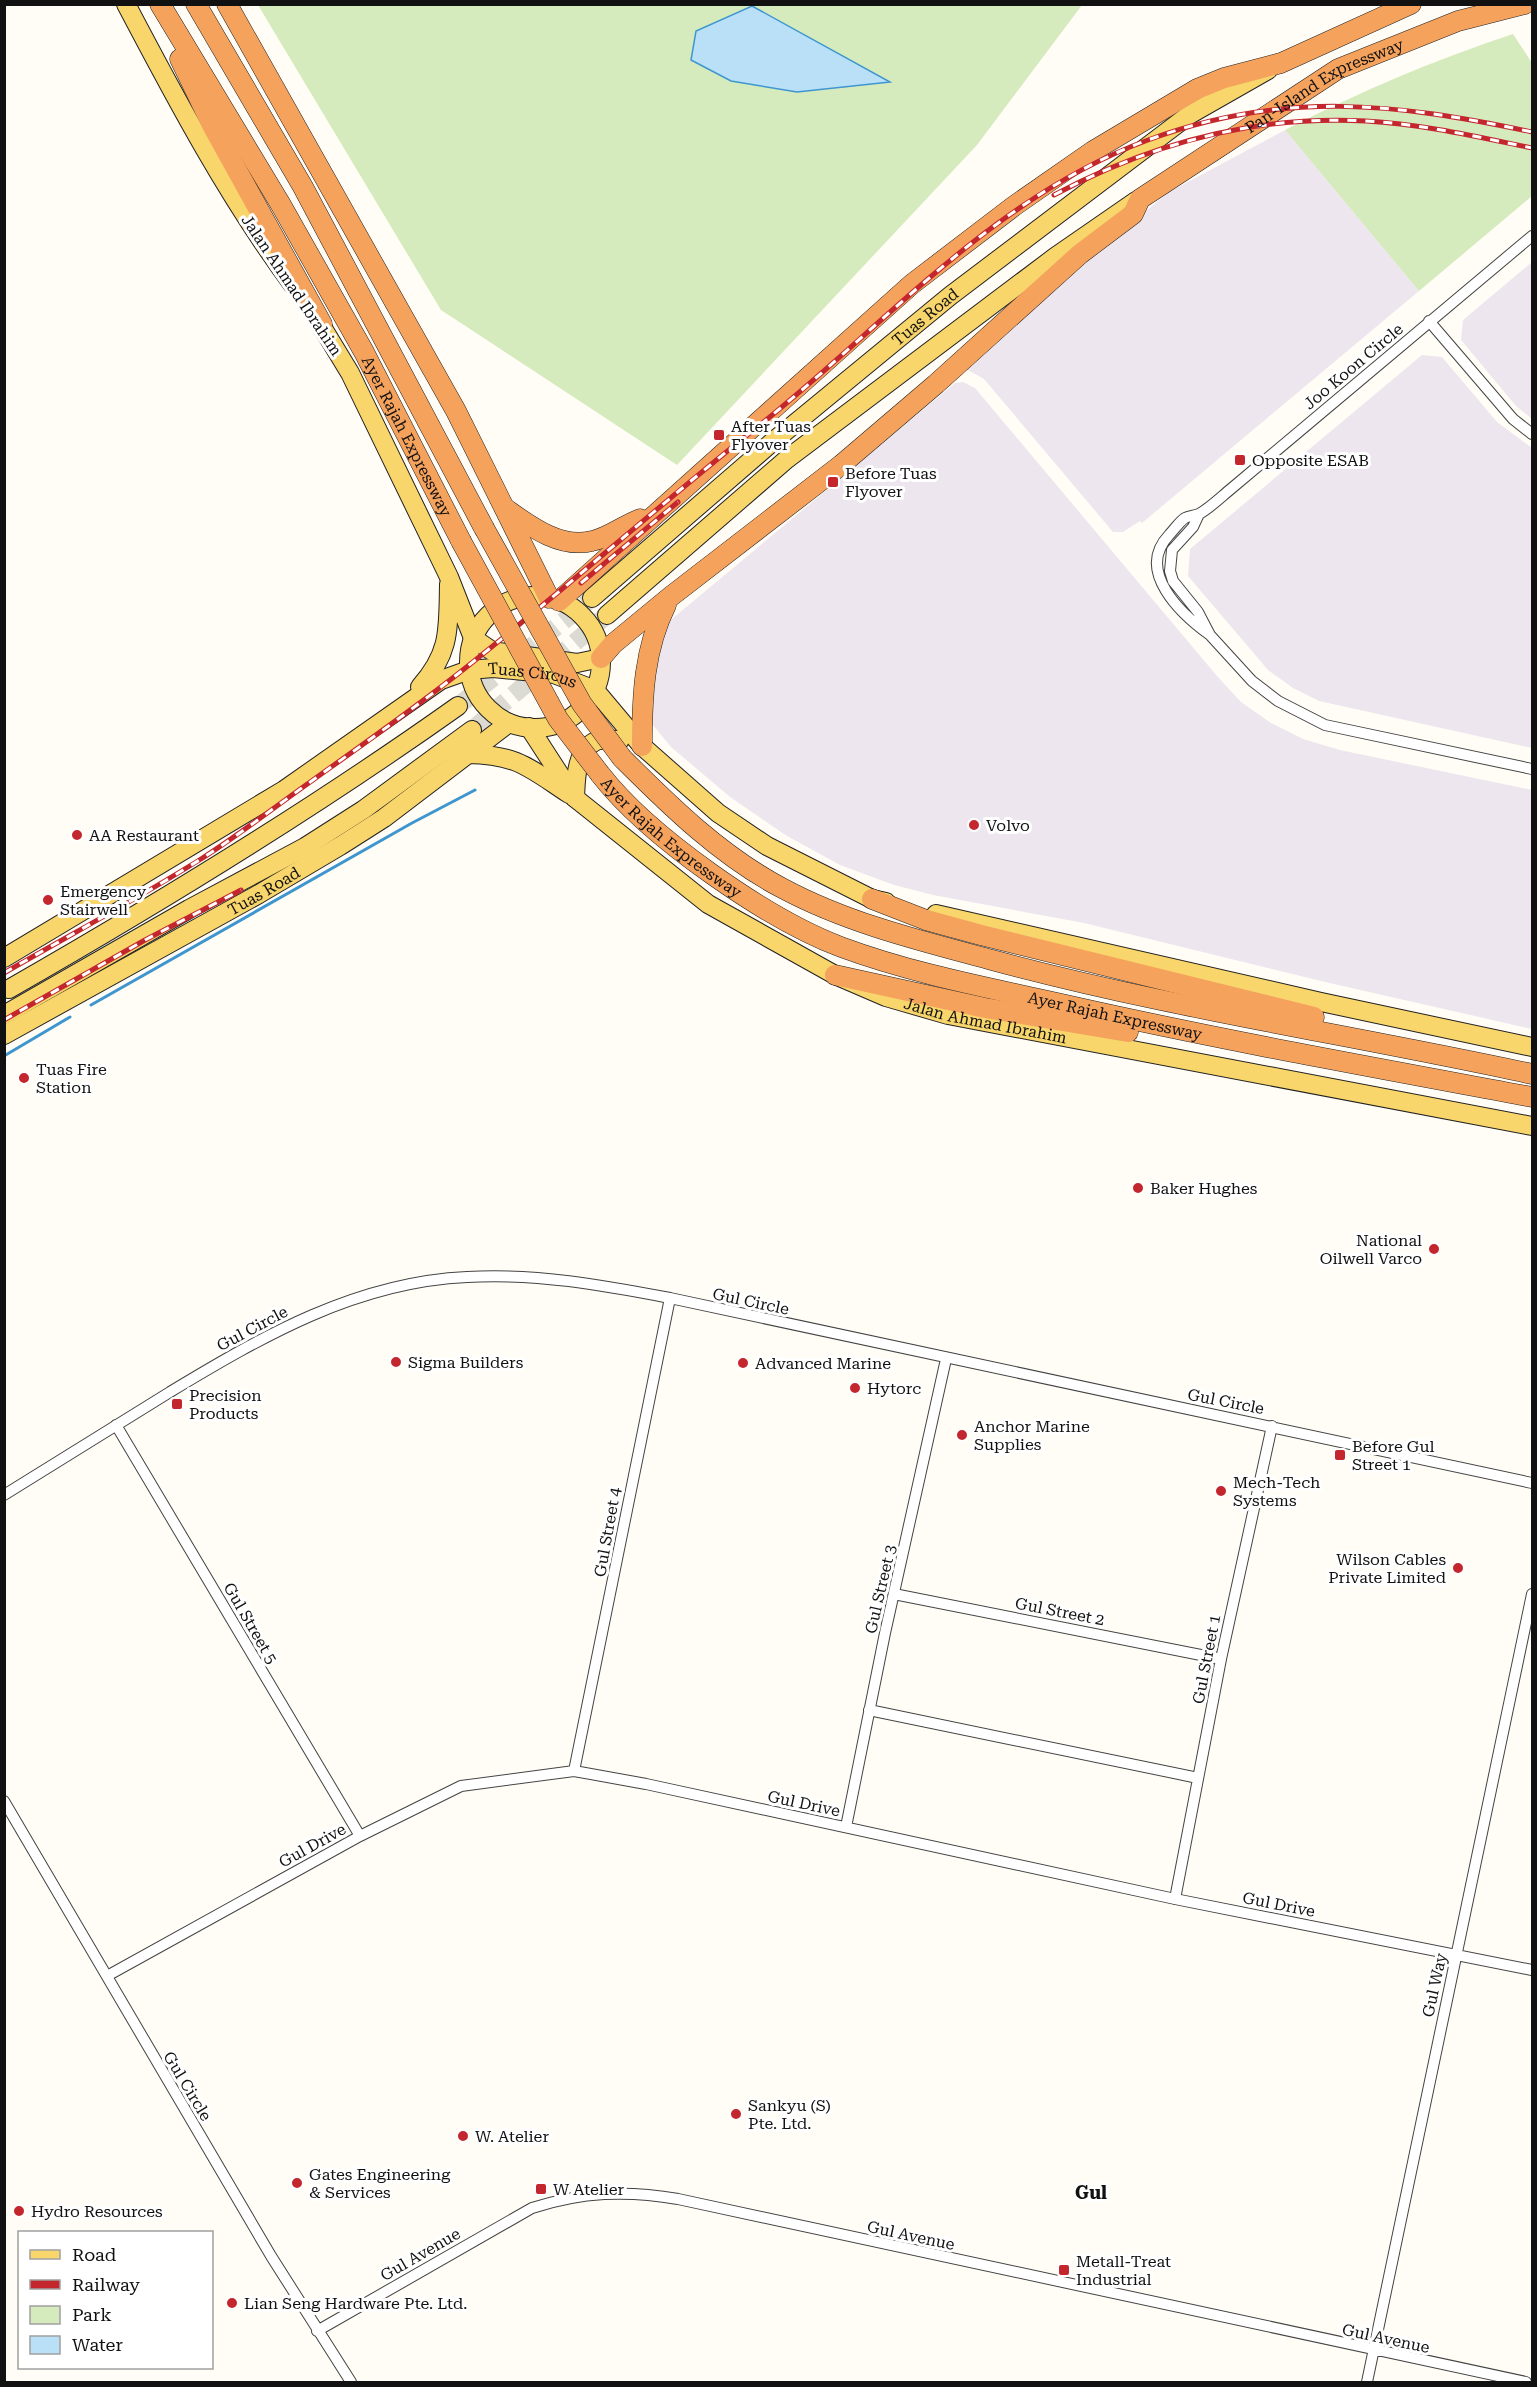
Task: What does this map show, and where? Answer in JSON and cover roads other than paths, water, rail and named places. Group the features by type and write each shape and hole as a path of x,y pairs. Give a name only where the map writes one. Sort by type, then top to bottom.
{"highway":[{"path":"153,4 213,127 322,324"},
{"name":"Ayer Rajah Expressway","path":"160,4 281,205 364,352 461,541 558,719 615,793 663,837 777,915 839,946 913,971 1178,1031 1533,1097"},
{"name":"Ayer Rajah Expressway","path":"196,4 303,188 484,528 582,704 622,758 697,829 780,888 829,910 914,939 1026,969 1137,995 1533,1074"},
{"path":"227,4 397,303 554,600"},
{"name":"Pan-Island Expressway","path":"554,600 912,284 1014,206 1093,151 1197,89 1224,78 1281,63 1411,4"},
{"name":"Pan-Island Expressway","path":"601,658 613,644 670,597 858,451 1080,254 1133,214 1140,199 1338,69 1458,21 1525,4"},
{"path":"505,508 538,531 565,541 592,542 656,512"},
{"path":"642,746 642,716 653,631 670,597"},
{"path":"872,899 926,920 970,932 1304,1015 1476,1061"},
{"path":"835,975 985,1008 1124,1031 1157,1035 1178,1031"}],"main road":[{"name":"Jalan Ahmad Ibrahim","path":"126,4 182,110 261,241 322,324 350,373 449,577 473,638"},
{"name":"Tuas Road","path":"592,598 770,444 960,288 1190,115 1281,63"},
{"name":"Tuas Road","path":"607,615 787,459 1055,257 1140,199"},
{"path":"389,718 436,668 445,648 449,577"},
{"name":"Tuas Circus","path":"533,597 554,600 575,611 588,624 597,640 601,658 595,690 582,708 565,721 552,726 529,727 509,723 487,707 475,690 469,670 473,638 491,613 504,604 533,597"},
{"name":"Tuas Circus","path":"473,638 492,651 577,663 601,658"},
{"name":"Tuas Circus","path":"469,670 493,668 554,674 595,690"},
{"path":"4,958 284,790 441,680 469,670"},
{"path":"595,690 642,746 718,813 766,846 872,899 1321,1002 1533,1047"},
{"path":"9,990 170,896 358,776 458,706"},
{"name":"Tuas Road","path":"4,1035 260,894 340,846 384,818 509,723"},
{"name":"Jalan Ahmad Ibrahim","path":"529,727 575,798 708,904 835,975 886,997 948,1016 1533,1126"},
{"name":"Tuas Road","path":"4,1015 189,909 305,847 363,810 472,730"},
{"path":"575,798 576,773 590,745 597,740 620,740 642,746"},
{"path":"467,754 496,755 520,761 575,798"}],"street":[{"name":"Joo Koon Circle","path":"1530,238 1199,513 1184,519 1164,541 1158,554 1158,576 1163,588 1189,620 1210,635 1252,681 1305,717 1325,725 1533,769"},
{"path":"1429,321 1513,419 1533,434"},
{"name":"Gul Circle","path":"4,1495 116,1425 289,1323 381,1291 465,1276 563,1278 670,1298 1533,1483"},
{"name":"Gul Street 4","path":"574,1771 670,1298"},
{"name":"Gul Street 3","path":"846,1827 869,1710 946,1359"},
{"name":"Gul Street 5","path":"116,1425 360,1836"},
{"name":"Gul Street 1","path":"1175,1899 1221,1659 1272,1426"},
{"name":"Gul Street 2","path":"894,1594 1221,1659"},
{"name":"Gul Way","path":"1367,2382 1455,1955 1533,1594"},
{"path":"869,1710 1198,1779"},
{"name":"Gul Drive","path":"107,1976 360,1836 461,1786 574,1771 846,1827 1175,1899 1533,1970"},
{"name":"Gul Circle","path":"4,1801 9,1819 107,1976 317,2331 351,2382"},
{"name":"Gul Avenue","path":"317,2331 532,2208 558,2199 607,2193 678,2199 1526,2382"}],"water":[{"path":"752,6 890,82 797,92 731,81 691,60 696,31"}],"waterway":[{"path":"91,1005 412,823 475,790"},
{"path":"4,1056 70,1017"}],"tunnel":[{"path":"458,706 592,598"},
{"path":"472,730 607,615"}],"railway":[{"path":"4,973 215,850 423,700 535,611 807,386 898,305 991,228 1040,194 1093,164 1148,140 1198,124 1246,114 1293,108 1340,106 1386,109 1434,114 1532,132"},
{"path":"1054,195 1128,161 1166,148 1244,128 1284,123 1325,120 1408,125 1532,148"},
{"path":"581,583 678,502"},
{"path":"4,1020 145,940 241,890"}],"place":[{"name":"After Tuas Flyover","path":"719,435"},
{"name":"Opposite ESAB","path":"1240,460"},
{"name":"Before Tuas Flyover","path":"833,482"},
{"name":"Volvo","path":"974,825"},
{"name":"AA Restaurant","path":"77,835"},
{"name":"Emergency Stairwell","path":"48,900"},
{"name":"Tuas Fire Station","path":"24,1078"},
{"name":"Baker Hughes","path":"1138,1188"},
{"name":"National Oilwell Varco","path":"1434,1249"},
{"name":"Sigma Builders","path":"396,1362"},
{"name":"Advanced Marine","path":"743,1363"},
{"name":"Hytorc","path":"855,1388"},
{"name":"Precision Products","path":"177,1404"},
{"name":"Anchor Marine Supplies","path":"962,1435"},
{"name":"Before Gul Street 1","path":"1340,1455"},
{"name":"Mech-Tech Systems","path":"1221,1491"},
{"name":"Wilson Cables Private Limited","path":"1458,1568"},
{"name":"Sankyu (S) Pte. Ltd.","path":"736,2114"},
{"name":"W. Atelier","path":"463,2136"},
{"name":"Gates Engineering & Services","path":"297,2183"},
{"name":"W Atelier","path":"541,2189"},
{"name":"Hydro Resources","path":"19,2211"},
{"name":"Metall-Treat Industrial","path":"1064,2270"},
{"name":"Lian Seng Hardware Pte. Ltd.","path":"232,2303"}],"district":[{"name":"Gul","path":"1091,2193"}]}
